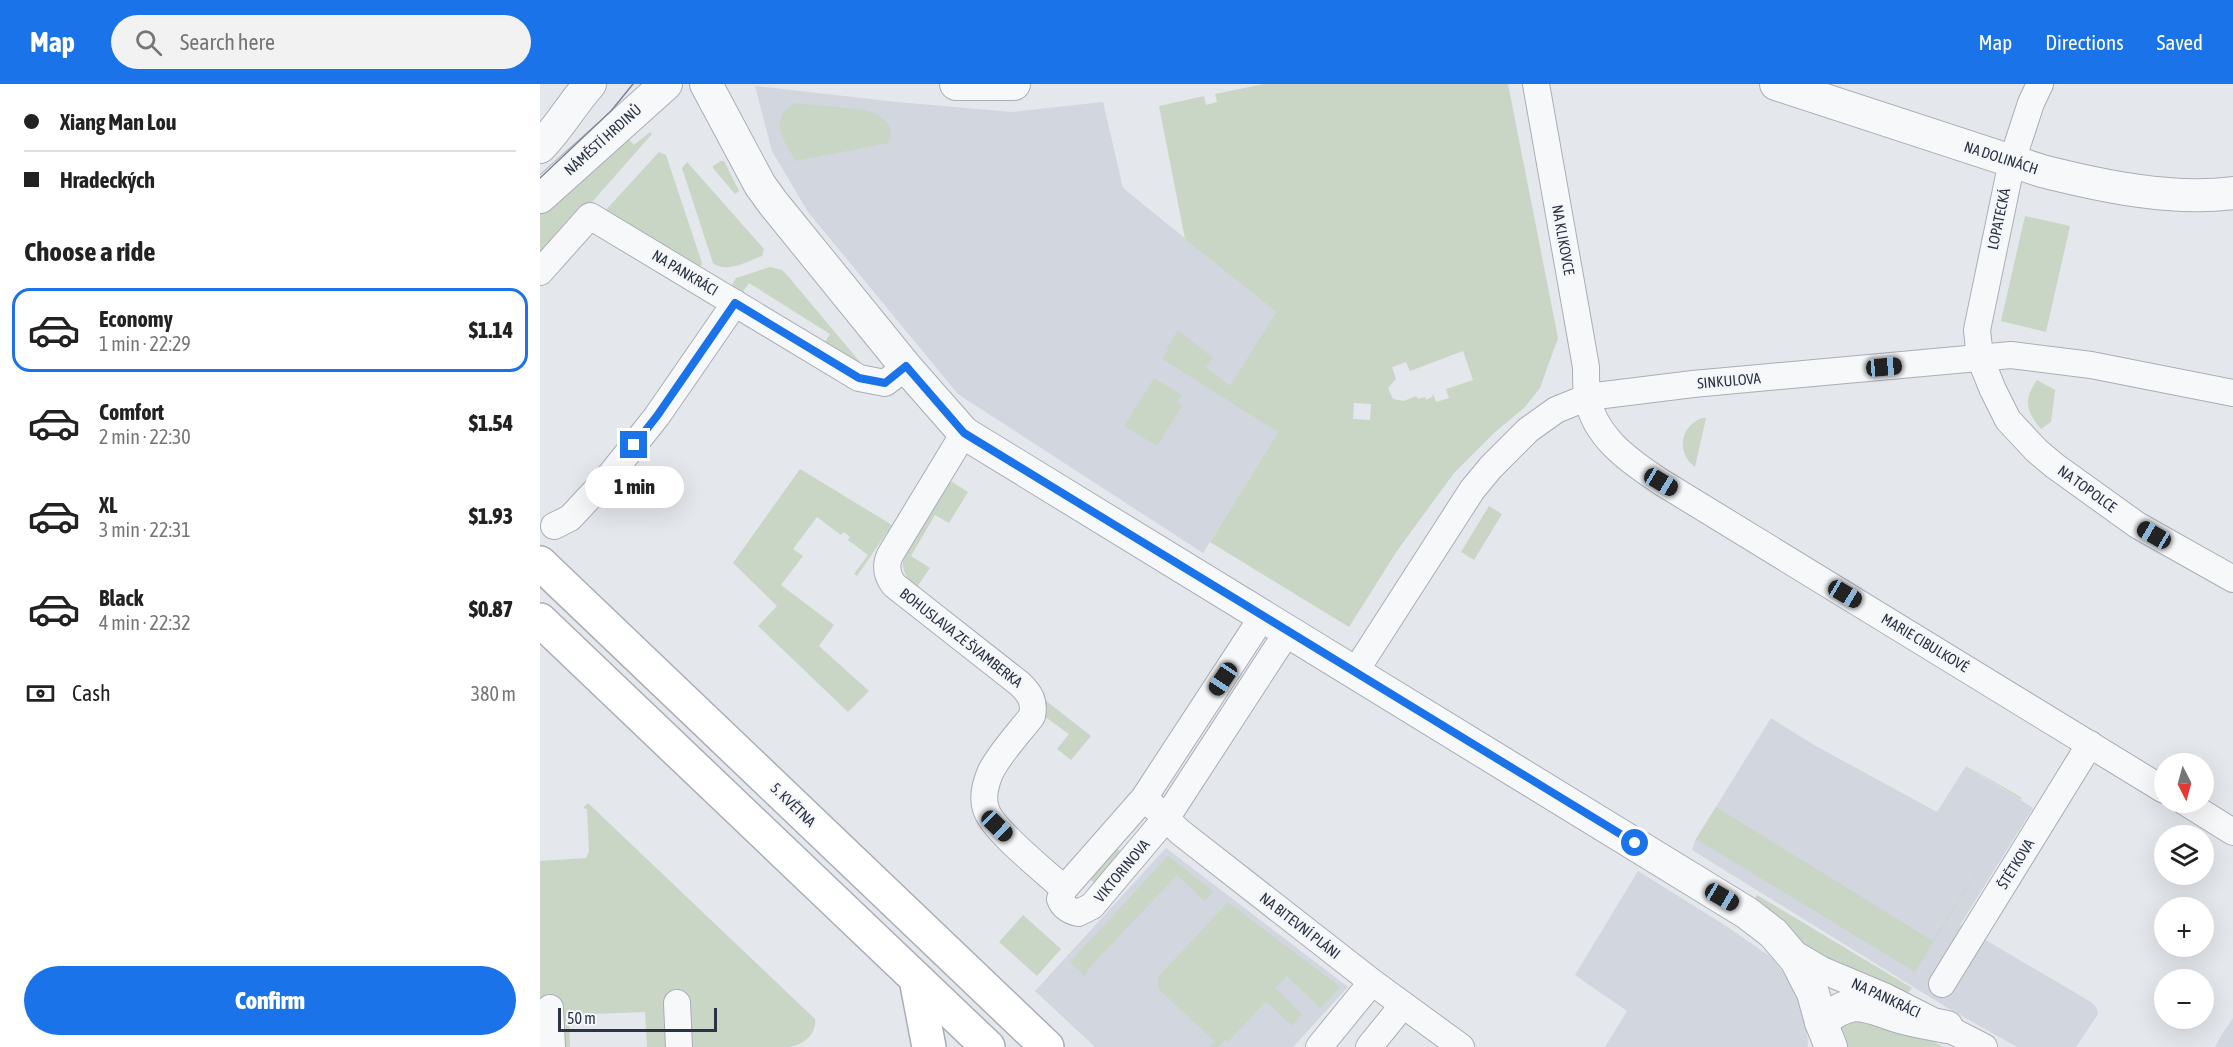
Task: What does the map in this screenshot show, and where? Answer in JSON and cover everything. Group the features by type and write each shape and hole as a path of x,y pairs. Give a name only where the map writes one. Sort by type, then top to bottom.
{"main road":[{"name":"5. KVĚTNA","path":"540,563 1047,1047"},
{"path":"540,620 988,1047"},
{"path":"916,979 929,1047"}],"street":[{"path":"540,147 590,84"},
{"name":"NÁMĚSTÍ HRDINŮ","path":"540,197 666,84"},
{"name":"NA PANKRÁCI","path":"706,84 760,185 906,366 964,433 1735,904 1762,924 1788,950 1813,993 1824,1039"},
{"path":"957,84 1014,84"},
{"name":"NA KLIKOVCE","path":"1536,84 1586,367 1588,397"},
{"name":"NA DOLINÁCH","path":"1776,84 2077,180 2170,194 2233,193"},
{"name":"LOPATECKÁ","path":"1980,358 1977,330 2012,161 2031,103 2040,84"},
{"name":"NA PANKRÁCI","path":"540,272 590,216 859,378 885,383 906,366"},
{"path":"554,526 570,518 611,474 657,416 735,303"},
{"name":"SINKULOVA","path":"1355,672 1472,490 1491,467 1528,430 1556,411 1588,397 1693,384 2011,355 2091,365 2233,393"},
{"name":"NA TOPOLCE","path":"1980,358 2008,420 2037,451 2137,525 2233,579"},
{"name":"MARIE CIBULKOVÉ","path":"1588,397 1601,427 1618,452 1629,461 2154,784"},
{"name":"BOHUSLAVA ZE ŠVAMBERKA","path":"964,433 890,555 888,572 894,585 1020,684 1031,696 1032,716 992,770 986,784 984,803 987,813 997,826 1064,889"},
{"name":"VIKTORINOVA","path":"1276,624 1167,818 1092,906 1078,913 1071,911 1062,904 1060,899 1064,889 1144,798 1276,624"},
{"name":"ŠTĚTKOVA","path":"1942,984 2090,744"},
{"name":"NA BITEVNÍ PLÁNI","path":"1144,798 1180,832 1372,982 1461,1047"},
{"path":"2203,813 2233,832"},
{"name":"NA PANKRÁCI","path":"1788,950 1822,970 1886,997 1984,1047"},
{"path":"1319,1047 1372,982"},
{"path":"677,1003 679,1047"},
{"path":"1369,1047 1404,1005"},
{"path":"1824,1039 1840,1009 1867,1005 1899,1016 1947,1027"},
{"path":"550,1008 552,1047"}],"shaded area":[{"path":"755,86 1012,112 1103,102 1123,188 1276,312 1238,377 1278,432 1203,553 958,394 808,212 772,151"},
{"path":"1771,718 1814,745 1937,812 1966,766 2033,808 1960,925 2096,1007 2098,1014 2076,1047 2017,1047 1946,1007 1692,850 1696,839"},
{"path":"1166,848 1348,987 1293,1047 1095,1047 1035,991"},
{"path":"1638,871 1771,957 1792,984 1807,1027 1808,1047 1605,1047 1627,1011 1575,975"},
{"path":"2233,1018 2233,1047 2215,1047 2221,1036"}],"green space":[{"path":"1264,84 1508,84 1558,338 1540,388 1525,407 1495,432 1454,473 1397,551 1349,627 1210,542 1278,432 1163,358 1178,330 1213,358 1206,367 1230,386 1276,312 1185,239 1159,106 1204,96 1206,105 1217,102 1215,94","holes":["1463,351 1473,380 1446,389 1449,398 1436,402 1433,394 1426,400 1425,397 1418,399 1416,396 1404,401 1393,399 1388,388 1396,379 1392,367 1406,362 1410,371","1354,403 1371,404 1370,420 1353,419"]},
{"path":"794,103 875,113 889,125 890,138 888,143 796,161 783,138 780,123 786,109"},
{"path":"650,132 652,134 540,261 540,212 626,136 634,145"},
{"path":"659,152 666,155 702,263 700,268 604,212"},
{"path":"724,161 739,191 735,194 713,168"},
{"path":"687,162 764,249 762,256 731,267 718,266 713,263 682,168"},
{"path":"2025,216 2070,226 2046,332 2001,321"},
{"path":"770,267 782,270 787,275 865,368 823,345 830,334 749,283 742,293 731,287 736,278"},
{"path":"1154,378 1182,395 1177,402 1182,406 1157,446 1124,426"},
{"path":"2037,380 2055,390 2051,422 2041,429 2032,417 2028,405 2030,394"},
{"path":"1702,418 1706,418 1695,467 1685,455 1683,440 1689,427"},
{"path":"800,469 892,525 857,576 854,574 868,555 848,540 850,537 844,532 841,535 817,517 793,549 803,556 781,585 834,625 819,646 869,691 848,712 758,626 777,606 733,563"},
{"path":"949,480 968,492 949,523 935,515 911,556 930,568 917,587 904,571 905,552"},
{"path":"1489,506 1502,514 1474,560 1461,552"},
{"path":"1045,700 1091,736 1071,760 1057,749 1069,734 1044,716"},
{"path":"1969,767 2022,798 2021,800"},
{"path":"588,803 815,1019 814,1030 804,1042 788,1047 647,1047 645,1012 569,1015 570,1047 540,1047 540,861 586,858 589,851 587,809 583,808"},
{"path":"1716,807 1933,941 2005,825 1915,972 1696,839"},
{"path":"1115,847 1125,855 1098,886 1089,878"},
{"path":"1168,856 1213,891 1205,901 1177,875 1087,970 1084,976 1070,962"},
{"path":"1757,895 1912,988 1907,994 1838,969 1808,949 1776,915 1754,900"},
{"path":"1228,902 1340,987 1320,1008 1287,976 1275,988 1302,1014 1292,1026 1266,1001 1228,1042 1225,1040 1218,1047 1209,1047 1214,1041 1158,988 1159,976"},
{"path":"1023,915 1061,949 1037,976 999,942"},
{"path":"1850,1016 1904,1025 1943,1047 1843,1047 1837,1024"}],"tram line":[{"path":"540,178 611,111 633,84"}],"route":[{"path":"634,445 657,416 735,303 859,378 885,383 906,366 964,433 1635,843"}]}
